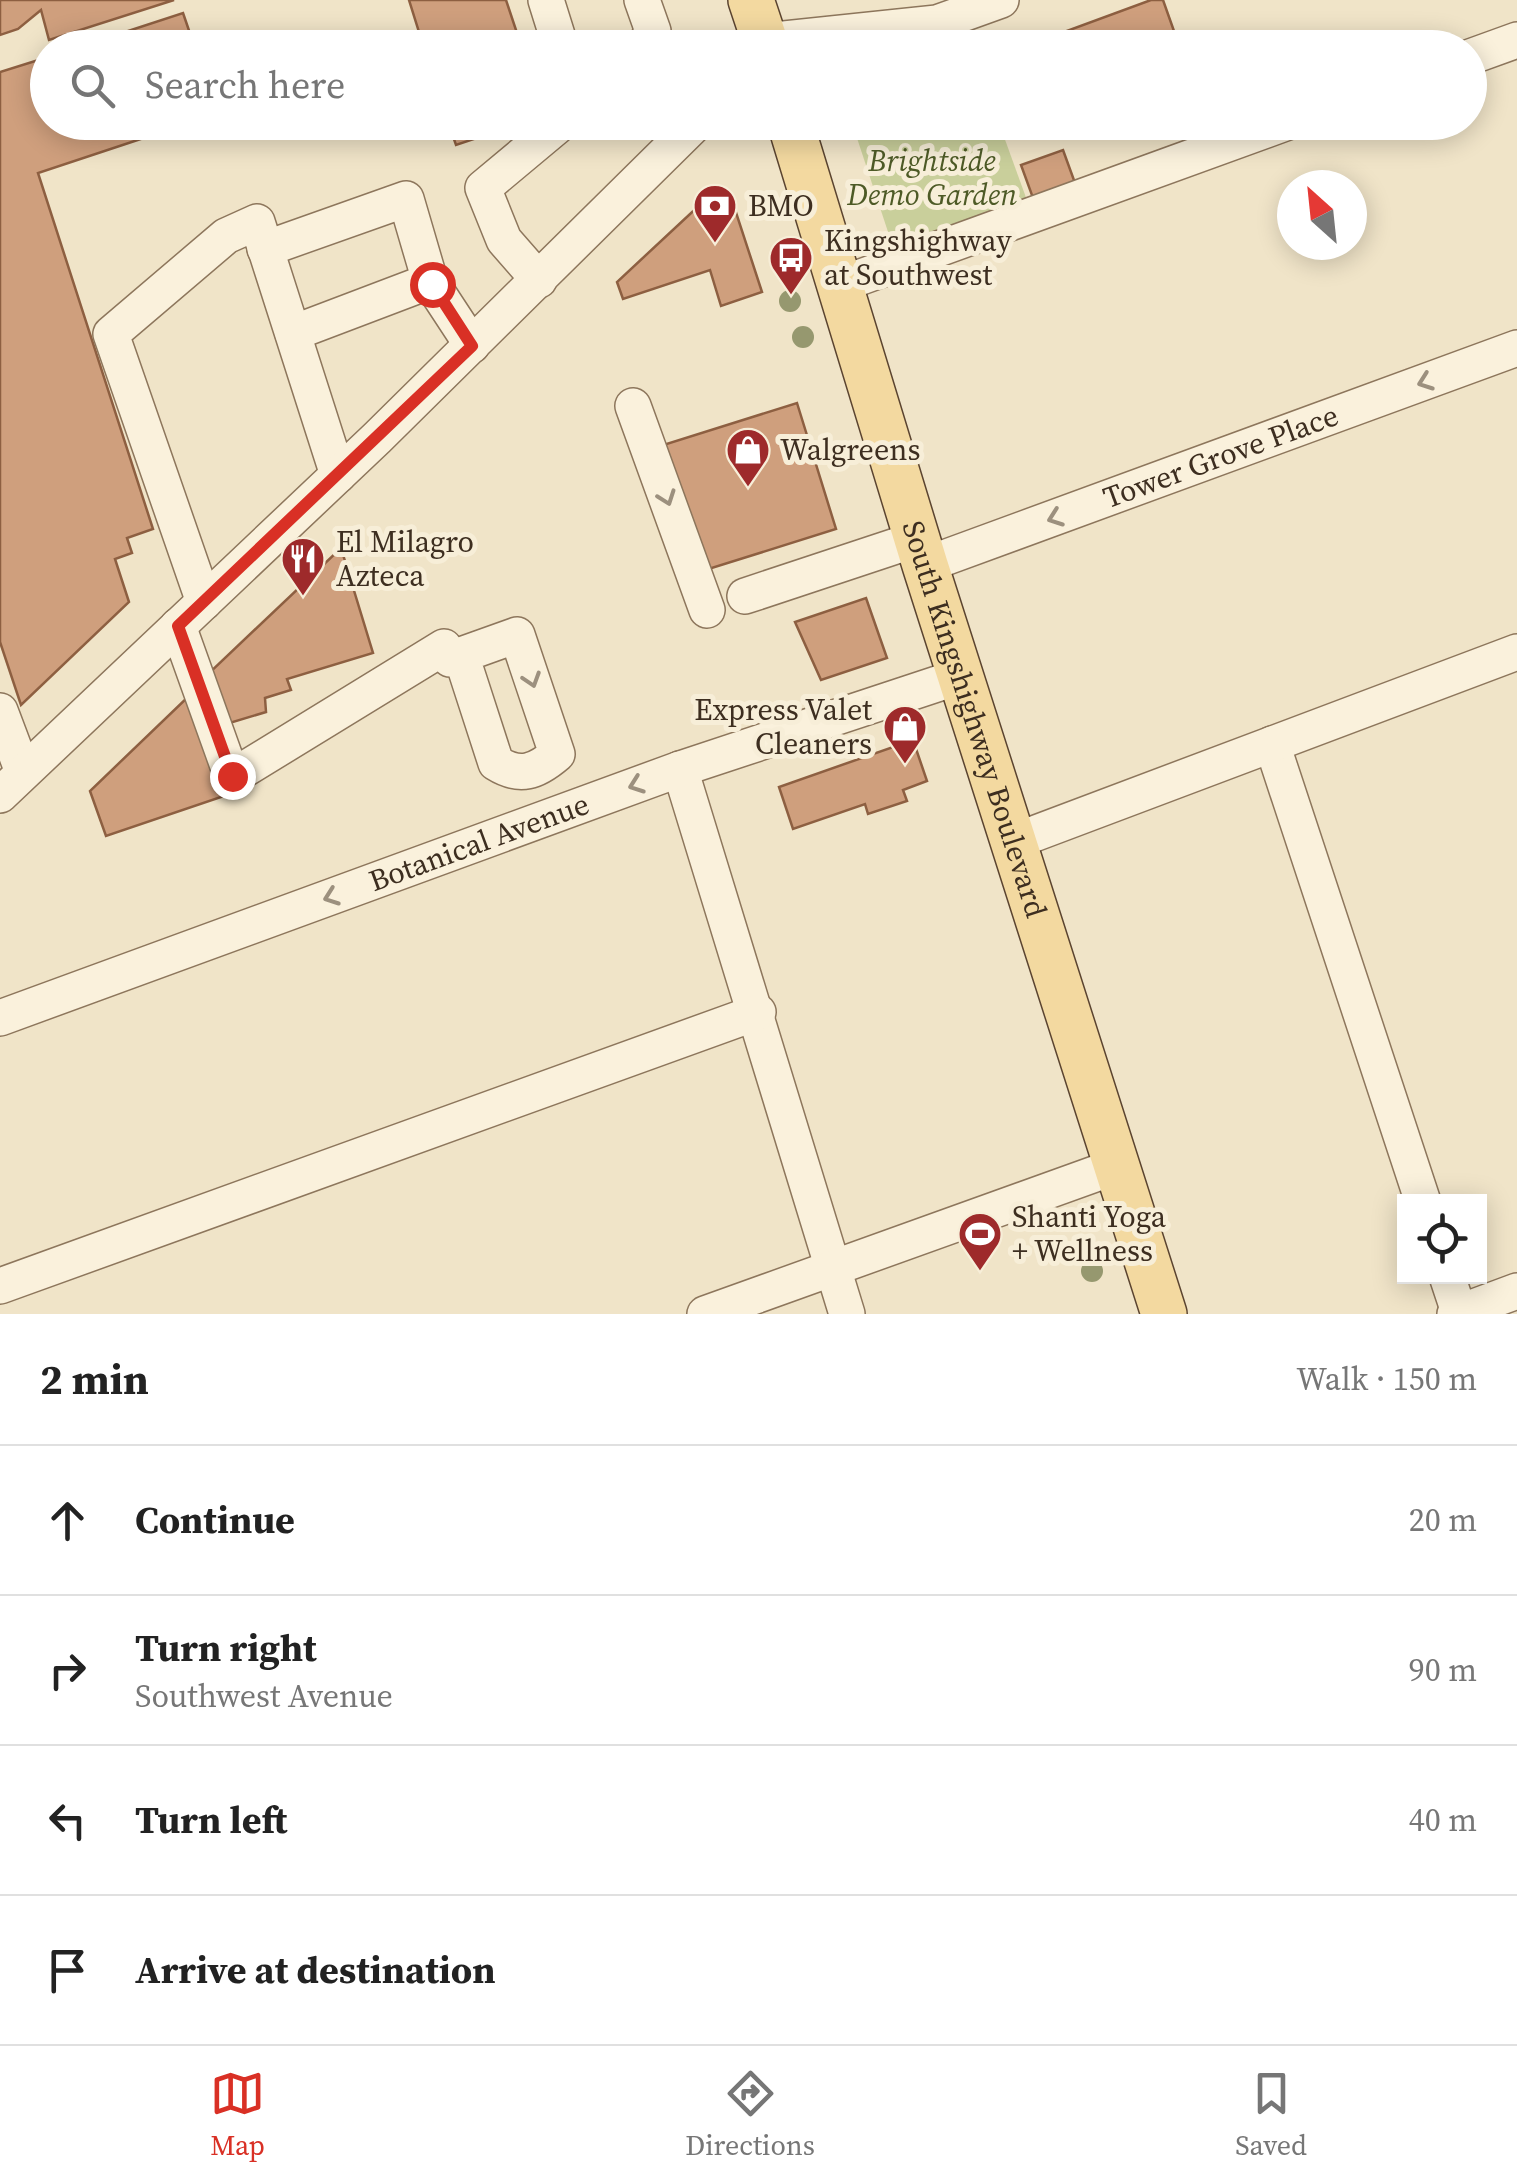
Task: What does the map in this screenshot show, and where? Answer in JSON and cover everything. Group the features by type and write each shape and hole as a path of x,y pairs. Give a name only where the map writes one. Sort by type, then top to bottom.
{"main road":[{"path":"764,30 786,0"},
{"name":"South Kingshighway Boulevard","path":"795,140 921,552 1164,1314"}],"street":[{"path":"546,0 555,30"},
{"path":"642,0 653,30"},
{"path":"825,30 937,23 997,0"},
{"path":"1487,51 1517,40"},
{"path":"539,280 504,240 483,188 540,140"},
{"path":"12,784 472,346 679,140"},
{"path":"838,285 1238,140"},
{"path":"265,249 406,199 430,281 472,346"},
{"path":"338,475 256,222 226,236 111,334 191,614 232,776 452,651"},
{"path":"293,333 430,281"},
{"name":"Tower Grove Place","path":"745,596 921,552 1517,348"},
{"path":"633,406 707,610"},
{"path":"1015,841 1517,652"},
{"name":"Botanical Avenue","path":"0,1018 680,769 961,676"},
{"path":"0,711 12,784"},
{"path":"1272,744 1420,1194"},
{"path":"680,769 758,1012 847,1314"},
{"path":"0,1286 758,1012"},
{"path":"705,1314 1117,1166"},
{"path":"1450,1284 1457,1313 1517,1291"}],"green space":[{"name":"Brightside Demo Garden","path":"858,140 1005,140 1028,203 894,250"}],"building":[{"path":"0,0 174,0 80,30 46,30 41,10 18,29 0,35"},
{"path":"409,0 506,0 516,30 418,30"},
{"path":"1151,0 1163,0 1174,30 1069,30"},
{"path":"183,13 189,30 131,30"},
{"path":"30,63 30,140 138,140 38,173 153,529 127,538 132,553 115,559 129,602 21,705 0,642 0,72"},
{"path":"1063,150 1075,183 1033,198 1021,165"},
{"path":"718,188 729,191 762,292 721,306 710,270 623,299 617,282"},
{"name":"Walgreens","path":"797,403 836,529 699,572 660,446"},
{"path":"341,548 373,653 287,679 291,690 265,698 266,712 223,725 207,675"},
{"path":"866,598 887,658 821,680 795,622"},
{"path":"191,694 227,795 106,836 90,791"},
{"path":"913,740 927,781 903,790 907,801 868,814 865,804 793,829 779,787"}],"place":[{"name":"BMO","path":"715,244"},
{"name":"Kingshighway at Southwest","path":"791,296"},
{"name":"Walgreens","path":"748,488"},
{"name":"El Milagro Azteca","path":"303,597"},
{"name":"Express Valet Cleaners","path":"905,765"},
{"name":"Shanti Yoga + Wellness","path":"980,1272"}],"route":[{"path":"232,776 178,626 472,346 432,284"}]}
